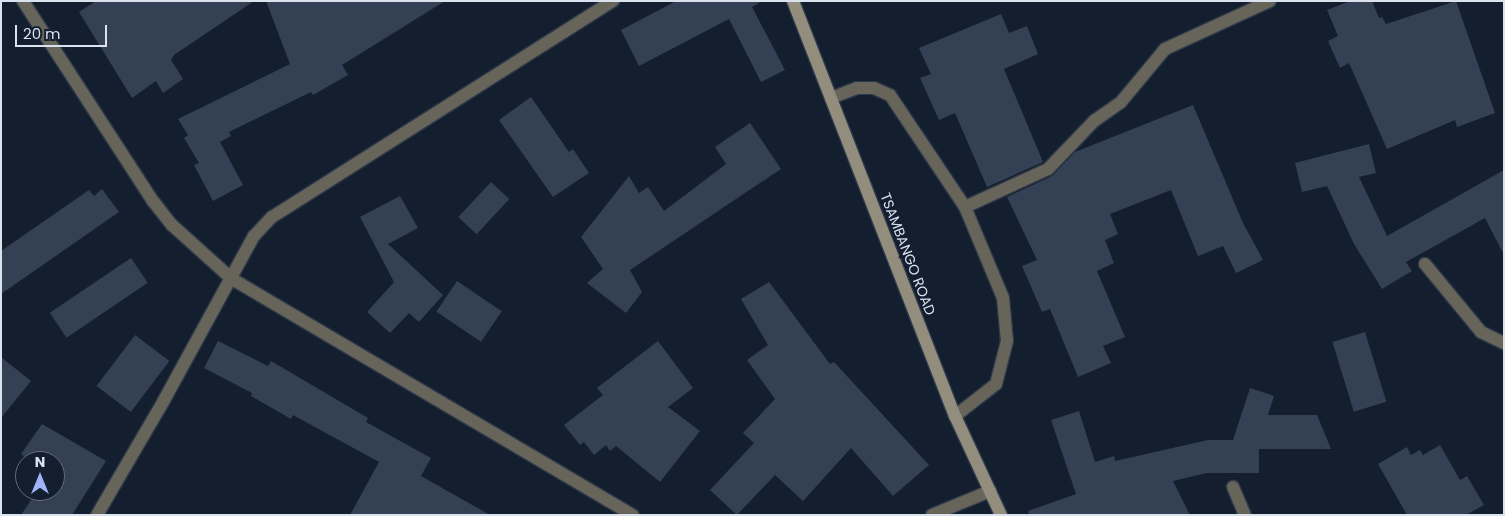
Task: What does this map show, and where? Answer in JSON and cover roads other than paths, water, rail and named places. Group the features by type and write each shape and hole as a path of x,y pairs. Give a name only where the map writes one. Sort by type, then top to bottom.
{"street":[{"path":"23,1 153,201 172,225 232,279 633,515"},
{"path":"97,515 232,279 254,236 272,217 613,1"},
{"name":"TSAMBANGO ROAD","path":"793,1 955,416 1001,515"},
{"path":"965,207 1048,168 1094,121 1121,102 1165,49 1270,1"},
{"path":"831,98 856,88 874,88 890,95 965,207 1004,298 1007,341 996,384 955,416"},
{"path":"1425,264 1481,332 1504,343"},
{"path":"1233,487 1246,515"},
{"path":"932,515 990,491"}]}
